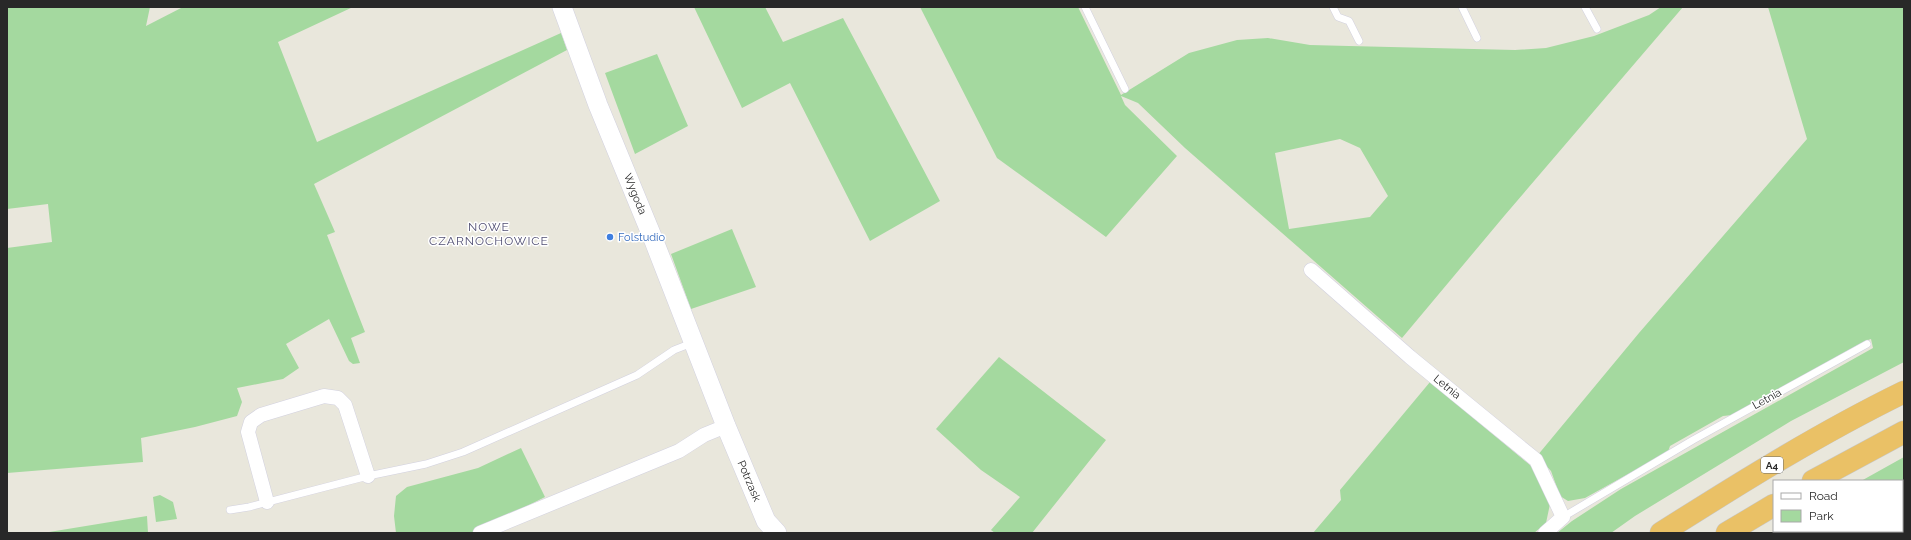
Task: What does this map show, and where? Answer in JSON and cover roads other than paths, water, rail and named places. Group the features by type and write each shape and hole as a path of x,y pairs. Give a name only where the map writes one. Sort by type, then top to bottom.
{"highway":[{"name":"A4","path":"1661,533 1797,450 1904,392"},
{"path":"1815,480 1904,432"},
{"path":"1727,533 1773,506"}],"street":[{"name":"Wygoda","path":"562,7 598,105 656,247 692,343 726,426"},
{"name":"Letnia","path":"1311,270 1410,357 1536,460 1563,517 1545,533"},
{"path":"267,502 248,432 251,422 261,415 324,396 338,398 345,406 368,476"},
{"path":"480,533 679,451 704,435 726,426"},
{"name":"Potrzask","path":"726,426 766,521 777,533"}],"lane":[{"path":"1084,7 1125,88"},
{"path":"1333,7 1338,17 1349,21 1359,41"},
{"path":"1462,7 1477,38"},
{"path":"1585,7 1597,29"},
{"path":"230,510 368,476 426,464 463,452 637,374 674,350 692,343"},
{"name":"Letnia","path":"1563,517 1693,440 1868,344"}],"place":[{"name":"Folstudio","path":"610,237"}],"district":[{"name":"NOWE CZARNOCHOWICE","path":"489,234"}]}
